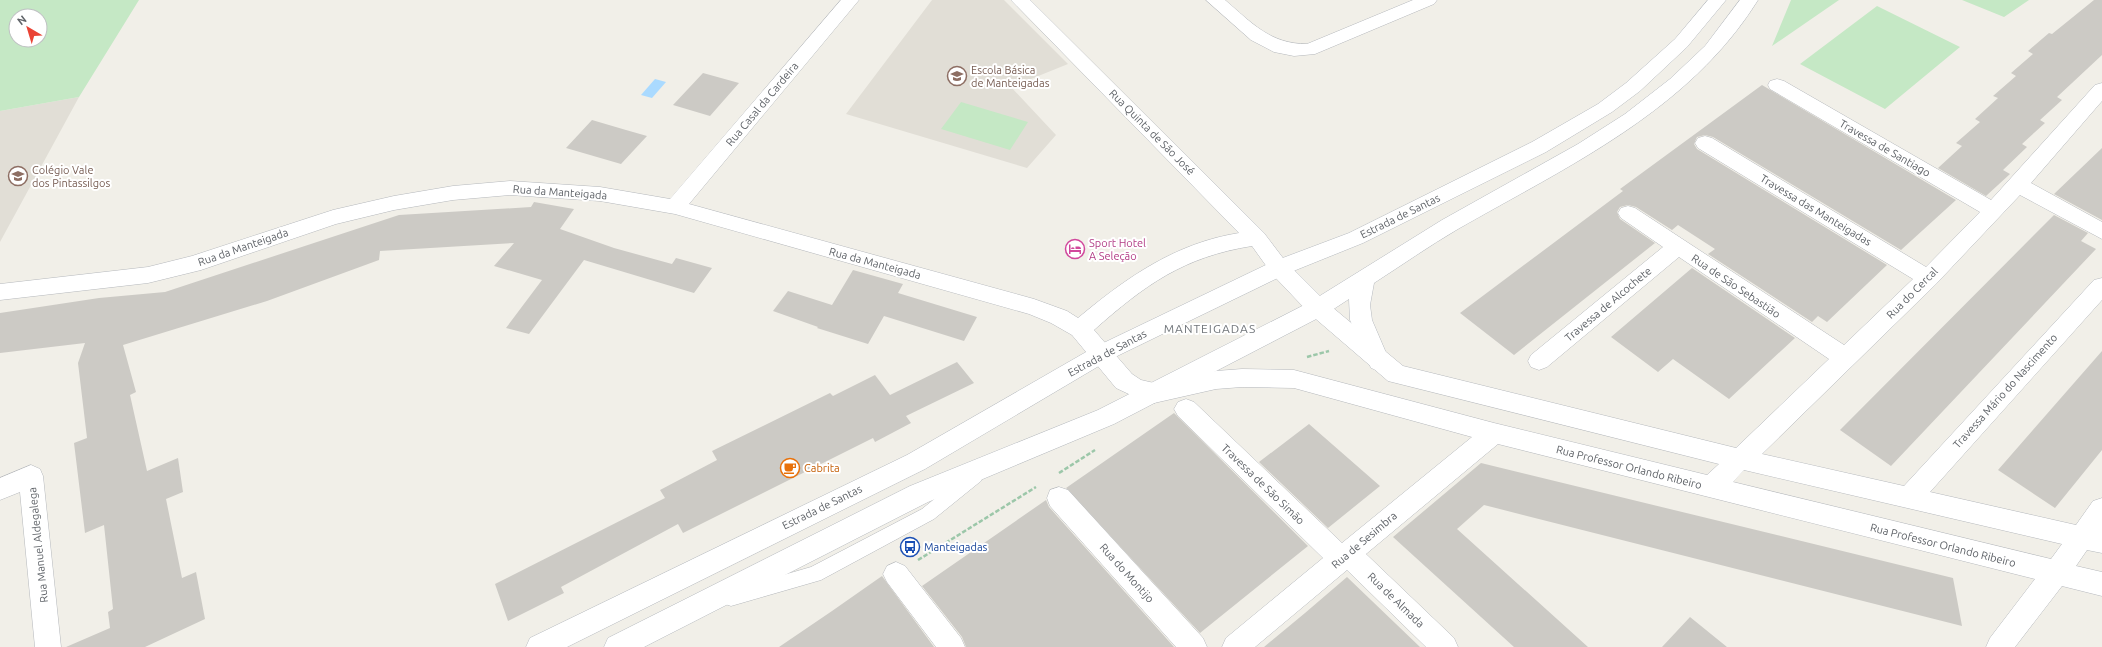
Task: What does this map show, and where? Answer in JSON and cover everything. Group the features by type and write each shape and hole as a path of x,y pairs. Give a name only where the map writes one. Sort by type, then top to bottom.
{"street":[{"name":"Rua Casal da Cardeira","path":"675,208 850,0"},
{"name":"Rua Quinta de São José","path":"1020,0 1256,238 1279,268 1318,308"},
{"path":"1215,0 1262,40 1275,48 1293,52 1309,50 1428,0"},
{"path":"1383,0 1400,12"},
{"name":"Estrada de Santas","path":"539,647 916,462 1101,354 1279,268 1356,238 1539,147 1605,108 1659,65 1701,22 1717,0"},
{"path":"617,647 919,494 1094,422 1154,393 1318,308 1450,225 1585,149 1632,119 1677,83 1710,50 1739,16 1748,0"},
{"name":"Travessa de Santiago","path":"1777,86 1994,211"},
{"name":"Rua do Cercal","path":"1711,487 1928,278 1994,211 2102,89"},
{"name":"Travessa das Manteigadas","path":"1704,143 1928,278"},
{"path":"2018,185 2102,231"},
{"name":"Rua da Manteigada","path":"0,292 148,275 194,264 333,217 394,203 453,193 510,188 558,190 600,194 675,208 1034,307 1059,317 1080,329 1124,380 1135,388 1154,393"},
{"name":"Rua de São Sebastião","path":"1628,213 1845,358"},
{"path":"1080,329 1123,292 1149,274 1202,248 1230,241 1256,238"},
{"name":"Travessa de Alcochete","path":"1539,361 1677,246"},
{"path":"1364,279 1359,305 1361,320 1380,362"},
{"name":"Travessa Mário do Nascimento","path":"1909,497 2102,286"},
{"path":"1318,308 1380,362 1396,374 1408,378 1740,459 2092,540"},
{"name":"Rua Professor Orlando Ribeiro","path":"1154,393 1216,380 1242,378 1294,379 1494,433 2102,584"},
{"name":"Travessa de São Simão","path":"1186,410 1344,556"},
{"name":"Rua de Sesimbra","path":"1234,647 1494,433"},
{"name":"Rua Manuel Aldegalega","path":"0,489 31,476 48,647"},
{"name":"Rua do Montijo","path":"1059,498 1194,647"},
{"path":"1999,647 2056,573 2092,540 2102,509"},
{"name":"Rua de Almada","path":"1344,556 1445,647"},
{"path":"896,574 952,647"}],"path":[{"path":"1294,379 1302,359 1356,342"},
{"path":"1057,473 1098,448"},
{"path":"896,574 1037,486"}],"shaded area":[{"name":"Escola Básica de Manteigadas","path":"932,0 1004,0 1068,64 1011,87 1056,135 1027,168 846,114"},
{"name":"Colégio Vale dos Pintassilgos","path":"79,97 0,242 0,111"}],"green space":[{"path":"0,0 139,0 79,97 0,111"},
{"path":"1791,0 1839,0 1772,46"},
{"path":"1962,0 2029,0 2004,17"},
{"path":"1877,6 1960,47 1885,109 1800,64"},
{"path":"961,102 1028,122 1010,150 941,129"}],"water":[{"path":"655,79 666,82 652,98 641,95"}],"building":[{"path":"2094,0 2102,0 2102,55 2057,97 2062,100 2040,120 2045,123 2022,144 2027,147 2003,170 2010,174 1986,196 1938,168 1962,146 1956,143 1980,122 1975,119 1998,98 1993,96 2016,76 2011,73 2033,54 2028,51 2049,33 2052,34"},
{"path":"703,73 739,83 710,116 673,105"},
{"path":"1762,85 1956,200 1901,250 1713,137 1705,135 1697,137 1694,144 1697,149 1887,265 1827,322 1818,316 1812,322 1708,254 1715,249 1678,225 1672,230 1636,207 1628,205 1620,207 1617,212 1620,219 1655,243 1514,355 1460,313 1623,191 1620,189"},
{"path":"592,120 647,136 621,164 566,148"},
{"path":"2102,148 2102,220 2054,194"},
{"path":"534,202 574,209 560,229 614,248 672,264 676,258 712,268 694,293 584,260 529,334 506,328 542,280 494,266 514,243 380,251 379,260 267,301 123,345 136,392 130,395 147,471 178,458 183,492 166,499 182,578 196,572 205,619 145,647 66,647 110,628 108,612 113,609 104,525 85,533 74,443 87,438 78,363 85,343 0,353 0,313 99,298 165,292 399,215 531,207"},
{"path":"2054,215 2088,233 2081,241 2096,249 1891,466 1840,430"},
{"path":"1692,268 1795,338 1729,399 1673,359 1658,372 1611,337"},
{"path":"853,270 903,284 898,293 977,317 964,341 884,316 868,344 817,328 818,327 773,311 788,291 832,305"},
{"path":"2102,351 2102,450 2055,508 1998,470"},
{"path":"957,362 974,383 906,416 911,423 875,442 873,438 683,533 678,524 561,587 564,593 508,621 495,584 665,498 660,490 717,460 712,451 830,393 833,396 875,375 890,395"},
{"path":"1174,413 1308,546 1200,633 1066,488"},
{"path":"1309,424 1380,486 1328,528 1259,462"},
{"path":"1481,463 1953,578 1962,626 1484,505 1457,529 1588,647 1514,647 1393,537"},
{"path":"1046,500 1049,507 1174,647 966,647 962,637 922,586"},
{"path":"882,576 934,647 779,647 832,611"},
{"path":"1347,577 1420,647 1264,647 1305,613"},
{"path":"1690,617 1727,647 1662,647"}],"place":[{"name":"Escola Básica de Manteigadas","path":"957,76"},
{"name":"Colégio Vale dos Pintassilgos","path":"18,176"},
{"name":"Sport Hotel A Seleção","path":"1075,249"},
{"name":"Cabrita","path":"790,468"},
{"name":"Manteigadas","path":"910,547"}],"district":[{"name":"MANTEIGADAS","path":"1210,328"}]}
